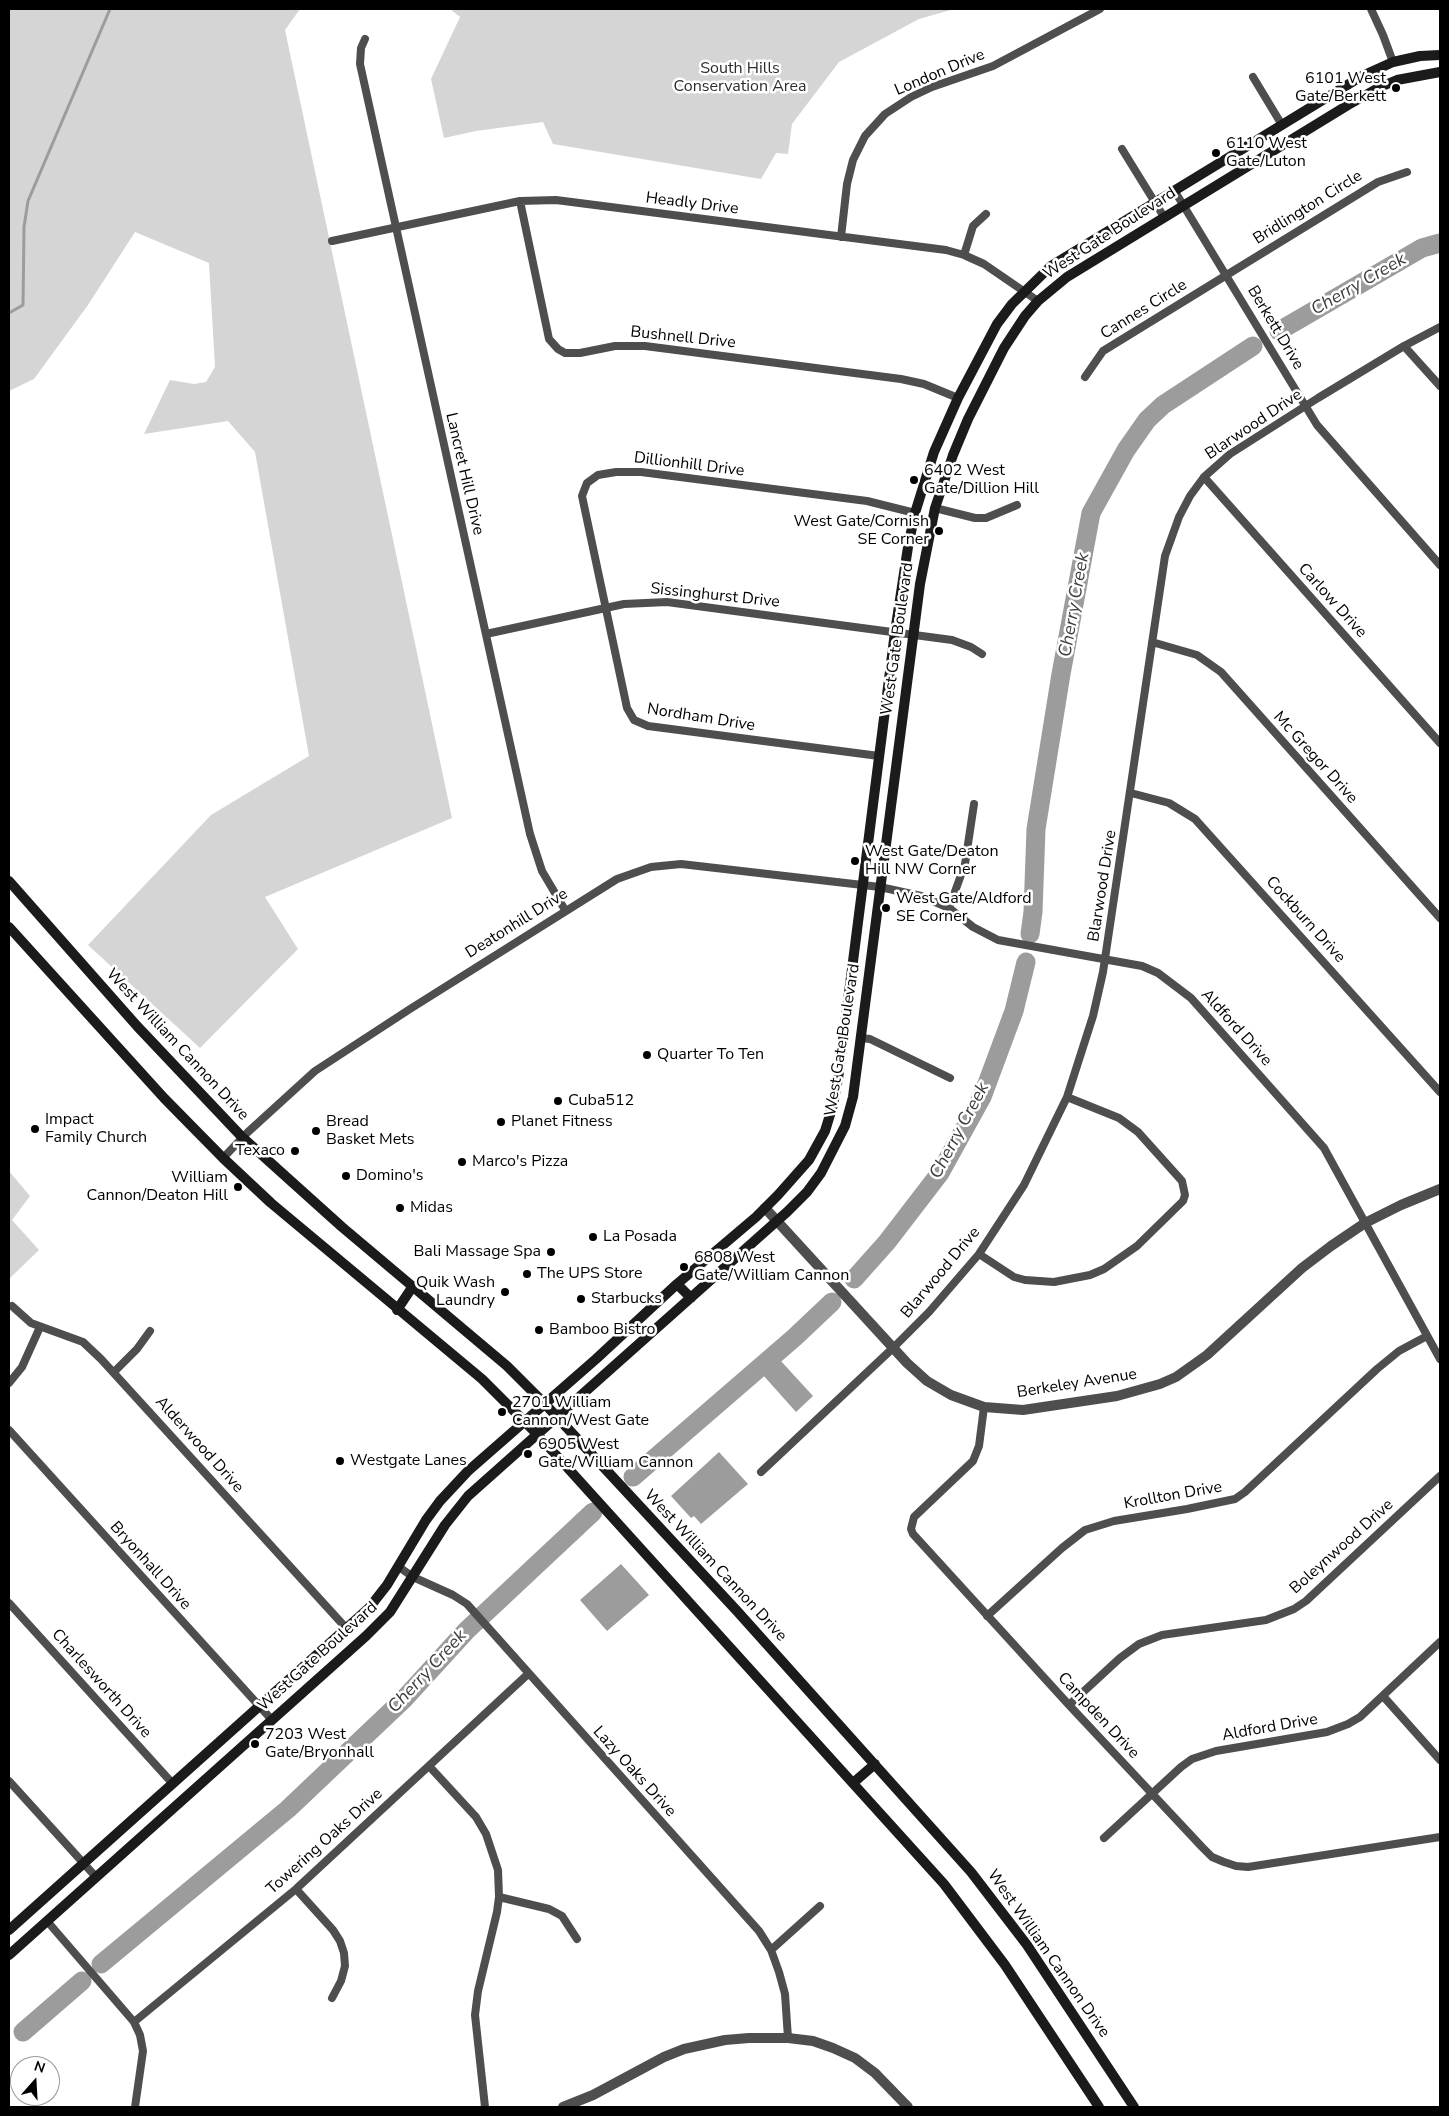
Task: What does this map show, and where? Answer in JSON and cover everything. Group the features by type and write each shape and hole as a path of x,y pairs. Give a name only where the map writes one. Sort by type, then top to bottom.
{"main road":[{"name":"West Gate Boulevard","path":"9,1930 346,1629 379,1597 426,1520 440,1501 468,1471 525,1422 676,1284 765,1208 809,1160 825,1131 838,1079 895,632 915,513 934,452 958,398 998,324 1024,291 1051,266 1154,202 1362,76 1393,62 1420,56 1440,55"},
{"name":"West Gate Boulevard","path":"9,1955 366,1636 390,1612 445,1525 461,1504 777,1221 807,1192 821,1173 838,1143 853,1097 926,546 935,508 952,455 980,394 1014,332 1038,301 1067,277 1183,205 1365,94 1397,80 1440,72"},
{"name":"West William Cannon Drive","path":"9,881 137,1026 242,1138 302,1193 507,1366 545,1404 737,1611 971,1872 1005,1915 1134,2107"},
{"path":"9,927 164,1098 223,1158 271,1203 482,1380 537,1434 944,1884 977,1925 1099,2107"},
{"path":"676,1284 691,1298"},
{"path":"397,1310 413,1286"},
{"path":"853,1783 875,1764"}],"street":[{"name":"London Drive","path":"841,237 847,184 853,160 865,136 885,114 925,90 993,66 1100,9"},
{"path":"1371,9 1393,62"},
{"name":"Lancret Hill Drive","path":"365,39 361,48 360,64 536,856 549,886 565,910"},
{"path":"1252,77 1282,125"},
{"path":"1122,149 1164,217"},
{"name":"Bridlington Circle","path":"1226,275 1378,182 1395,174 1408,172"},
{"name":"Berkett Drive","path":"1174,190 1305,406 1343,456 1440,565"},
{"name":"Headly Drive","path":"332,241 520,201 556,200 946,250 964,255 984,264 1038,301"},
{"name":"Bushnell Drive","path":"520,201 549,339 558,349 565,353 580,353 615,346 645,346 901,379 924,384 958,398"},
{"path":"964,255 974,226 986,214"},
{"name":"Cannes Circle","path":"1085,377 1103,351 1226,275"},
{"name":"Blarwood Drive","path":"761,1472 894,1348 929,1312 979,1254 1024,1185 1067,1097 1094,1016 1105,960 1165,556 1171,535 1190,496 1204,477 1230,454 1404,346 1440,327"},
{"path":"1404,346 1440,386"},
{"name":"Dillionhill Drive","path":"606,607 582,503 587,483 598,475 627,471 661,474 867,501 915,513"},
{"name":"Carlow Drive","path":"1204,477 1440,743"},
{"path":"935,508 975,518 986,518 1017,505"},
{"name":"Sissinghurst Drive","path":"486,634 606,607 638,602 667,602 957,641 982,654"},
{"name":"Nordham Drive","path":"606,607 627,708 630,715 640,724 879,756"},
{"name":"Mc Gregor Drive","path":"1152,642 1198,655 1221,672 1440,918"},
{"name":"Cockburn Drive","path":"1131,793 1169,803 1195,819 1440,1092"},
{"path":"949,908 966,858 974,804"},
{"name":"Deatonhill Drive","path":"223,1158 315,1071 616,879 633,872 666,865 696,865 880,887"},
{"name":"Aldford Drive","path":"880,887 921,896 949,908 973,926 998,940 1129,963 1158,973 1191,998 1324,1148 1440,1360"},
{"path":"861,1038 870,1039 950,1078"},
{"path":"979,1254 1014,1277 1025,1280 1054,1282 1090,1275 1104,1269 1137,1246 1183,1201 1185,1195 1182,1181 1138,1132 1119,1118 1067,1097"},
{"name":"Berkeley Avenue","path":"765,1208 907,1363 936,1387 951,1395 984,1407 1023,1410 1117,1396 1160,1384 1176,1377 1207,1355 1309,1262 1365,1223 1401,1205 1440,1189"},
{"name":"Alderwood Drive","path":"12,1306 22,1316 40,1327 62,1333 83,1342 114,1372 346,1629"},
{"path":"9,1383 22,1367 40,1327"},
{"path":"114,1372 137,1349 150,1331"},
{"name":"Krollton Drive","path":"988,1616 1076,1535 1085,1530 1114,1521 1235,1499 1245,1492 1377,1369 1399,1351 1426,1336"},
{"name":"Campden Drive","path":"984,1407 979,1446 973,1462 914,1516 911,1529 913,1534 1151,1794 1212,1856 1236,1866 1276,1864 1440,1837"},
{"name":"Bryonhall Drive","path":"9,1430 272,1720"},
{"name":"Boleynwood Drive","path":"1069,1705 1120,1658 1139,1644 1162,1636 1266,1620 1294,1609 1306,1601 1440,1476"},
{"name":"Lazy Oaks Drive","path":"398,1567 413,1577 460,1599 490,1629 528,1674 759,1931 771,1950 785,1994 788,2038"},
{"name":"Charlesworth Drive","path":"9,1603 173,1784"},
{"name":"Aldford Drive","path":"1104,1838 1180,1767 1203,1754 1339,1729 1360,1717 1440,1642"},
{"name":"Towering Oaks Drive","path":"134,2022 296,1889 528,1674"},
{"path":"1383,1696 1440,1760"},
{"path":"429,1766 476,1817 486,1834 498,1870 498,1897 478,1991 475,2016 485,2107"},
{"path":"9,1781 96,1877"},
{"path":"296,1889 333,1930 340,1941 344,1953 345,1966 332,1998"},
{"path":"498,1897 549,1909 562,1916 577,1939"},
{"path":"771,1950 820,1906"},
{"path":"47,1920 134,2022 140,2035 143,2052 135,2107"},
{"path":"563,2107 593,2095 664,2057 684,2049 725,2040 788,2038 813,2041 855,2058 875,2072 908,2107"}],"green space":[{"path":"9,9 300,9 285,30 452,818 265,897 298,949 200,1048 88,945 211,815 309,756 255,452 228,421 144,434 170,380 194,384 206,382 215,367 209,263 135,232 88,305 34,379 9,391"},
{"name":"South Hills Conservation Area","path":"450,9 954,9 919,19 839,62 792,124 788,154 776,153 761,179 553,144 543,122 476,131 444,138 431,79 460,17"},
{"path":"9,1171 30,1196 12,1220 39,1250 9,1279"}],"shaded area":[{"path":"780,1360 813,1396 796,1412 763,1375"},
{"path":"719,1452 748,1484 701,1524 694,1516 691,1518 671,1496"},
{"path":"621,1564 649,1595 607,1631 580,1600"}],"waterway":[{"path":"9,313 23,305 24,227 28,201 110,9"},
{"name":"Cherry Creek","path":"1279,331 1422,248 1440,243"},
{"name":"Cherry Creek","path":"1030,934 1033,912 1036,829 1061,674 1091,513 1126,450 1147,420 1163,405 1253,346"},
{"name":"Cherry Creek","path":"854,1279 887,1242 940,1173 982,1097 1014,1011 1026,962"},
{"name":"Cherry Creek","path":"633,1477 795,1337 832,1302"},
{"name":"Cherry Creek","path":"101,1964 288,1809 404,1699 467,1630 593,1512"},
{"name":"Cherry Creek","path":"23,2032 82,1981"}],"place":[{"name":"6101 West Gate/Berkett","path":"1396,88"},
{"name":"6110 West Gate/Luton","path":"1216,153"},
{"name":"6402 West Gate/Dillion Hill","path":"914,480"},
{"name":"West Gate/Cornish SE Corner","path":"939,531"},
{"name":"West Gate/Deaton Hill NW Corner","path":"855,861"},
{"name":"West Gate/Aldford SE Corner","path":"886,908"},
{"name":"Quarter To Ten","path":"647,1055"},
{"name":"Cuba512","path":"558,1101"},
{"name":"Planet Fitness","path":"501,1122"},
{"name":"Impact Family Church","path":"35,1129"},
{"name":"Bread Basket Mets","path":"316,1131"},
{"name":"Texaco","path":"295,1151"},
{"name":"Marco's Pizza","path":"462,1162"},
{"name":"Domino's","path":"346,1176"},
{"name":"William Cannon/Deaton Hill","path":"238,1187"},
{"name":"Midas","path":"400,1208"},
{"name":"La Posada","path":"593,1237"},
{"name":"Bali Massage Spa","path":"551,1252"},
{"name":"6808 West Gate/William Cannon","path":"684,1267"},
{"name":"The UPS Store","path":"527,1274"},
{"name":"Quik Wash Laundry","path":"505,1292"},
{"name":"Starbucks","path":"581,1299"},
{"name":"Bamboo Bistro","path":"539,1330"},
{"name":"2701 William Cannon/West Gate","path":"502,1412"},
{"name":"6905 West Gate/William Cannon","path":"528,1454"},
{"name":"Westgate Lanes","path":"340,1461"},
{"name":"7203 West Gate/Bryonhall","path":"255,1744"}]}
